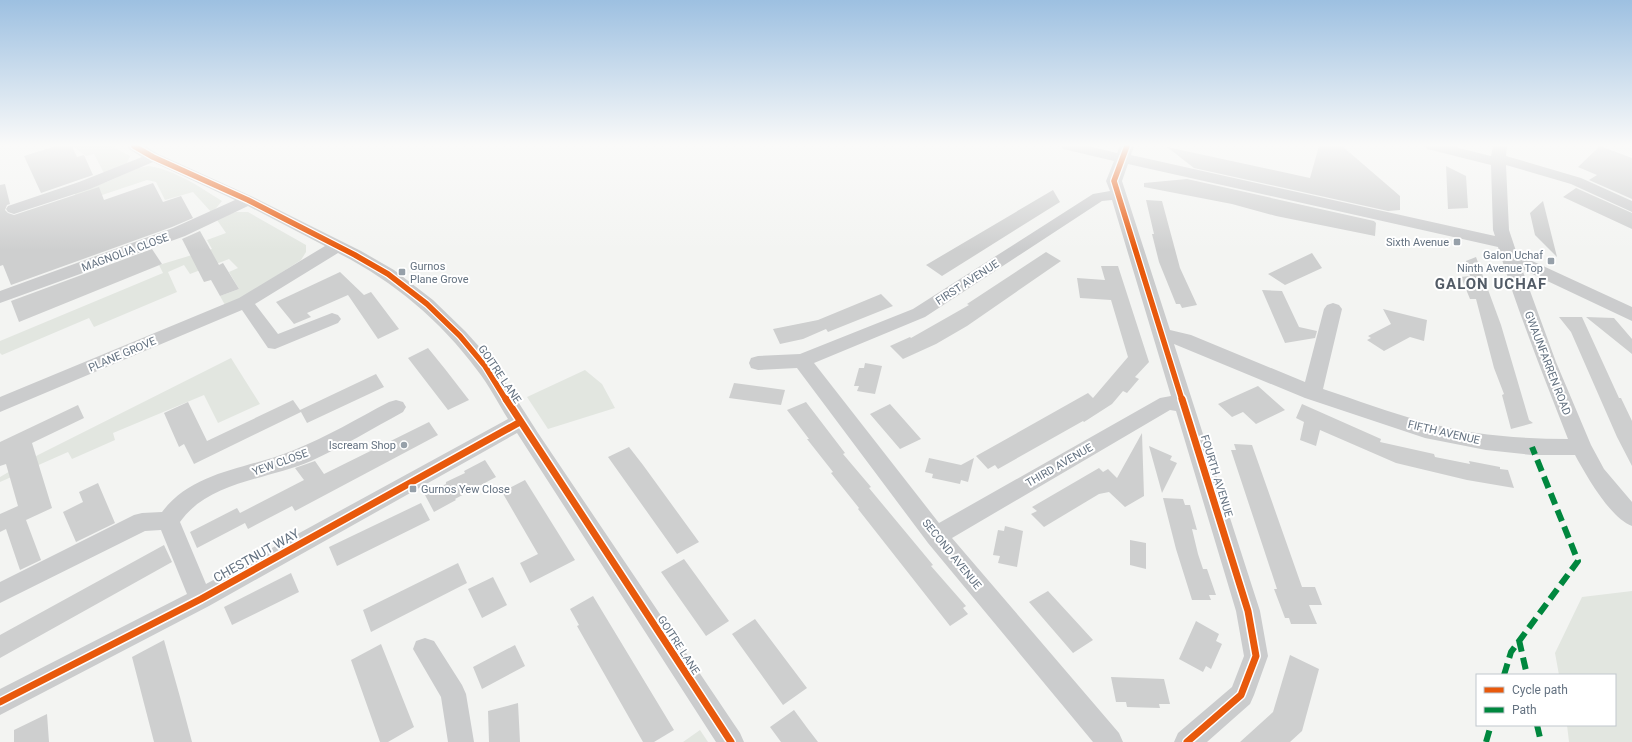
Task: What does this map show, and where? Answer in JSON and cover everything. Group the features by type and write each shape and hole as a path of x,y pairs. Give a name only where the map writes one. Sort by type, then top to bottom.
{"street":[{"path":"14,209 101,181"},
{"name":"GOITRE LANE","path":"205,181 248,200 388,274 447,322 485,366 520,422 731,742"},
{"path":"1114,181 1118,195"},
{"path":"1237,181 1508,250 1620,307 1632,315"},
{"name":"GWAUNFARREN ROAD","path":"1500,181 1501,230 1547,362 1581,447 1597,475 1632,517"},
{"path":"1575,181 1632,207"},
{"name":"FOURTH AVENUE","path":"1118,195 1248,611 1256,656 1241,695 1186,742"},
{"name":"FIRST AVENUE","path":"758,363 802,361 919,313 1098,197 1118,195"},
{"name":"MAGNOLIA CLOSE","path":"0,297 180,232 248,200"},
{"name":"PLANE GROVE","path":"0,405 245,302 337,246"},
{"path":"245,302 275,343 332,319"},
{"path":"1312,393 1333,308"},
{"name":"FIFTH AVENUE","path":"1162,335 1185,340 1312,393 1425,430 1486,442 1532,447 1581,447"},
{"name":"SECOND AVENUE","path":"802,361 936,536 1110,742"},
{"name":"THIRD AVENUE","path":"936,536 1167,403 1184,404"},
{"name":"YEW CLOSE","path":"168,521 180,505 202,490 228,479 289,461 322,446 396,407"},
{"name":"CHESTNUT WAY","path":"0,702 200,599 520,422"},
{"path":"0,593 142,522 168,521 200,599"},
{"path":"425,649 453,694 461,742"}],"shaded area":[{"path":"109,181 145,181 93,198 80,204 74,193"},
{"path":"150,181 188,181 222,201 212,213 193,192 165,200 156,182"},
{"path":"236,212 248,212 306,245 306,252 301,260 239,300 225,305 220,296 239,289 229,272 238,268 229,259 190,274 184,265 168,272 177,292 94,327 89,318 2,355 0,353 0,341 163,273 159,265 212,249 207,240 226,233 217,220"},
{"path":"231,358 260,404 218,423 204,395 113,433 115,440 72,459 68,452 0,482 0,477 38,455"},
{"path":"585,370 602,384 615,408 548,429 527,397"},
{"path":"1632,591 1632,742 1569,742 1567,726 1616,726 1616,674 1559,674 1555,653 1582,597"},
{"path":"700,730 708,742 683,742"}],"building":[{"path":"35,181 77,181 41,193"},
{"path":"1194,181 1374,221 1376,223 1375,236 1276,216 1232,204 1144,187 1144,183"},
{"path":"1251,181 1382,181 1400,196 1400,210 1388,211"},
{"path":"1447,181 1466,181 1468,208 1448,209"},
{"path":"1590,181 1632,181 1632,199"},
{"path":"153,183 163,202 181,196 193,218 11,285 3,265 0,266 0,185 5,184 10,204 7,205 5,210 14,215 99,187 104,200"},
{"path":"1576,188 1632,213 1632,229 1563,197"},
{"path":"1053,190 1060,202 942,276 926,265"},
{"path":"1146,200 1162,201 1180,268 1197,305 1182,308 1180,304 1176,304 1159,262"},
{"path":"1543,201 1557,257 1535,235 1530,213"},
{"path":"200,231 219,265 223,263 239,289 220,296 211,280 204,282 182,239"},
{"path":"152,249 162,264 19,322 11,301"},
{"path":"1046,252 1061,261 967,326 936,344 903,359 890,346 910,337 911,338 969,305 967,304"},
{"path":"1312,253 1322,268 1285,285 1268,274"},
{"path":"1476,257 1501,325 1529,420 1533,423 1511,429 1502,395 1504,394 1494,368 1476,299 1470,299 1461,277 1470,276 1466,261"},
{"path":"1101,266 1118,266 1149,362 1135,377 1139,379 1127,393 1123,391 1112,404 1084,422 1083,421 998,469 995,465 988,469 976,456 1088,393 1093,398 1128,357 1111,300 1080,298 1077,278 1105,280"},
{"path":"340,272 364,295 371,292 399,329 378,339 348,295 307,313 311,317 294,324 276,302"},
{"path":"1262,290 1282,291 1299,327 1317,331 1315,338 1285,343"},
{"path":"881,294 893,306 828,332 826,329 803,339 780,344 773,329 818,320"},
{"path":"1383,309 1427,320 1424,341 1410,337 1384,351 1367,340 1371,338 1368,336 1391,324"},
{"path":"1559,317 1582,317 1619,398 1621,398 1632,421 1632,466 1617,437 1571,332"},
{"path":"1586,317 1614,318 1632,339 1632,354"},
{"path":"428,348 469,400 448,410 408,358"},
{"path":"865,363 882,366 875,394 857,391 859,386 854,386 859,368 864,368"},
{"path":"376,374 384,387 307,423 301,412 194,464 184,444 179,447 164,413 188,402 207,441 293,400 300,410"},
{"path":"734,383 785,390 781,405 729,398"},
{"path":"1258,386 1285,410 1256,424 1243,412 1232,417 1218,404"},
{"path":"806,402 845,453 843,454 871,487 869,488 933,565 931,566 966,606 963,608 968,614 950,626 858,509 859,508 831,473 833,472 807,439 809,439 787,410"},
{"path":"890,404 921,439 900,449 870,414"},
{"path":"1302,404 1381,439 1380,442 1434,454 1435,457 1470,464 1469,461 1508,470 1514,488 1467,480 1396,463 1320,430 1316,446 1300,440 1304,422 1296,418"},
{"path":"78,405 84,418 32,443 52,508 26,520 41,560 20,570 6,529 0,532 0,514 18,506 6,464 0,466 0,442"},
{"path":"429,422 438,435 295,511 292,506 248,529 245,523 197,548 190,532 237,508 240,513 304,480 295,468 315,461 324,474"},
{"path":"1142,433 1144,496 1125,507 1109,492 1099,494 1044,527 1031,514 1037,511 1032,507 1099,468 1103,472 1108,469 1117,478"},
{"path":"1234,444 1252,445 1302,587 1315,587 1322,605 1309,605 1317,624 1291,624 1289,618 1285,618 1274,589 1277,589 1231,450 1236,450"},
{"path":"1149,446 1172,456 1170,460 1177,463 1162,493"},
{"path":"629,447 699,542 677,554 608,457"},
{"path":"929,458 961,465 974,458 968,482 961,480 960,484 932,478 933,474 925,472"},
{"path":"485,460 496,477 434,512 425,495"},
{"path":"525,480 575,560 530,583 520,563 538,554 502,492"},
{"path":"98,483 115,523 76,542 63,512 83,502 79,492"},
{"path":"1163,498 1183,499 1185,505 1190,505 1197,530 1192,529 1198,554 1203,569 1207,569 1216,595 1209,595 1211,600 1192,600 1176,549"},
{"path":"421,503 430,520 337,566 329,547"},
{"path":"1005,526 1023,531 1017,567 998,563 1000,556 993,555 998,530 1004,531"},
{"path":"1130,540 1146,543 1146,569 1130,565"},
{"path":"164,545 172,562 0,658 0,635"},
{"path":"684,559 729,621 706,636 661,572"},
{"path":"458,563 467,583 371,632 363,610"},
{"path":"291,573 299,592 232,625 224,607"},
{"path":"493,577 507,605 482,618 468,589"},
{"path":"1048,591 1093,640 1073,653 1029,602"},
{"path":"593,596 674,730 654,742 643,742 577,626 579,625 570,609"},
{"path":"755,619 807,688 783,705 732,634"},
{"path":"1196,621 1219,634 1216,641 1222,644 1211,669 1206,666 1203,672 1179,659"},
{"path":"164,640 192,742 154,742 132,657"},
{"path":"381,644 414,727 388,742 380,742 351,660"},
{"path":"515,645 525,666 482,689 473,667"},
{"path":"1290,655 1319,669 1302,731 1290,742 1240,742 1273,712"},
{"path":"1111,677 1164,679 1170,704 1159,704 1160,708 1127,707 1126,702 1116,702"},
{"path":"518,703 520,742 489,742 488,711"},
{"path":"794,710 818,742 781,742 770,727"},
{"path":"47,714 49,742 14,742 14,730"}],"marked path":[{"path":"1504,674 1511,652 1578,561 1532,447"},
{"path":"1519,640 1527,674"},
{"path":"1486,742 1491,726"},
{"path":"1537,726 1541,742"}],"cycle path":[{"path":"205,181 248,200 355,255 388,274 427,304 460,336 485,366 531,439 731,742"},
{"path":"1114,181 1248,611 1256,656 1241,695 1187,742"},
{"path":"0,702 201,599 520,422"}],"place":[{"name":"Sixth Avenue","path":"1457,242"},
{"name":"Galon Uchaf Ninth Avenue Top","path":"1551,261"},
{"name":"Gurnos Plane Grove","path":"402,272"},
{"name":"Iscream Shop","path":"404,445"},
{"name":"Gurnos Yew Close","path":"413,489"}],"district":[{"name":"GALON UCHAF","path":"1491,284"}]}
